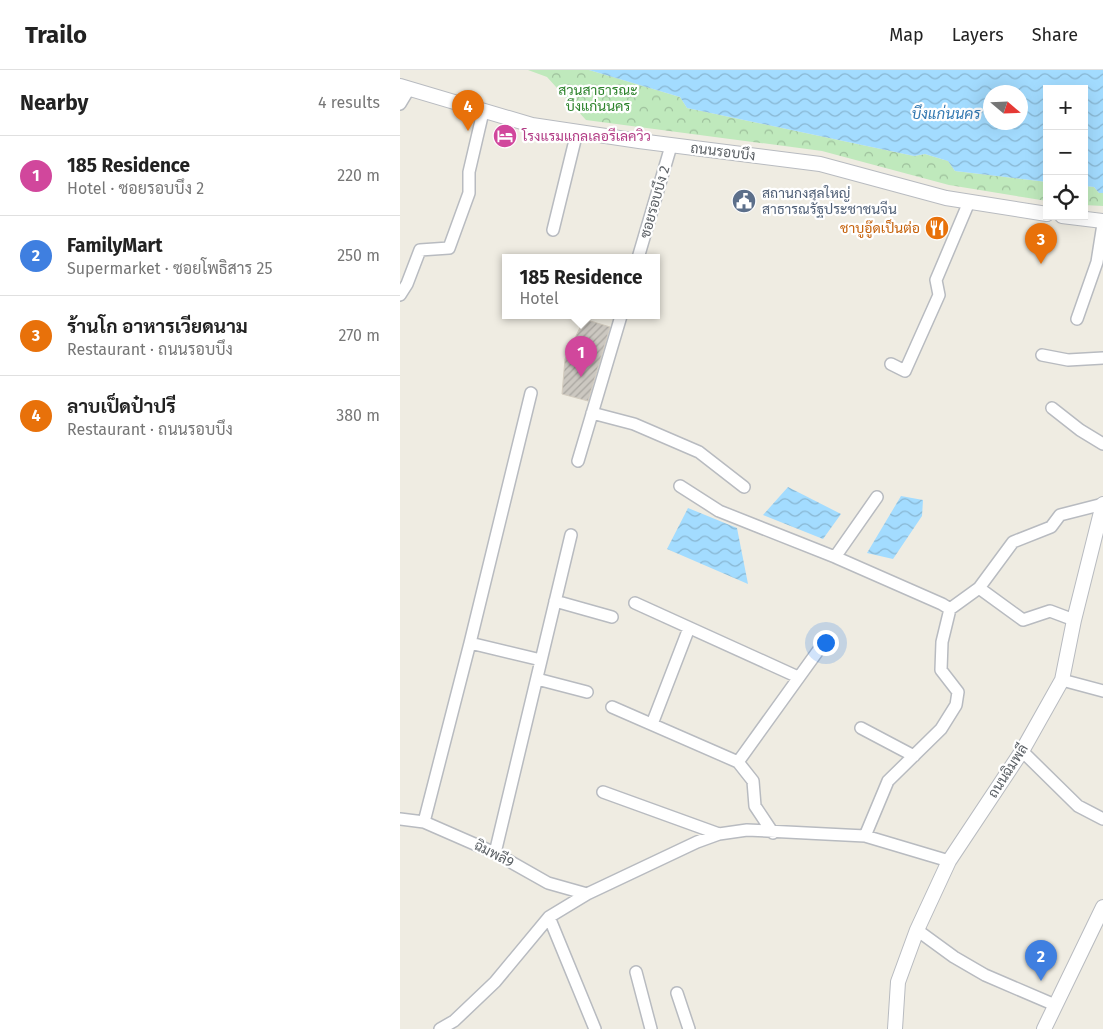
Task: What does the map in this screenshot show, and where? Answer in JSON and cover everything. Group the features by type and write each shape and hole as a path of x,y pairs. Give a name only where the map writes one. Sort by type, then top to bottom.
{"street":[{"path":"400,104 404,87"},
{"name":"ถนนรอบบึง","path":"404,87 532,125 671,146 820,164 946,198 1043,213"},
{"path":"400,295 407,284 420,250 449,248 469,193 469,172 483,112"},
{"path":"552,230 577,132"},
{"name":"ซอยรอบบึง 2","path":"639,254 671,146"},
{"path":"891,364 905,371 939,295 936,280 968,202"},
{"path":"1077,319 1096,262 1103,222 1088,220"},
{"path":"578,461 620,319"},
{"path":"1042,355 1068,360 1103,358"},
{"path":"424,822 531,393"},
{"path":"1052,408 1080,430 1103,444"},
{"path":"592,413 634,424 699,452 744,487"},
{"path":"680,486 719,511 835,557 950,609"},
{"path":"835,557 877,497"},
{"path":"866,836 888,781 941,729 956,705 958,692 941,670 942,642 950,609 979,588 1013,542 1051,527 1060,515 1103,504"},
{"name":"ถนนฉิมพลี","path":"895,1029 898,982 917,930 949,861 1022,751 1062,680 1074,620 1103,504"},
{"path":"495,853 571,535"},
{"path":"979,588 1023,620 1050,611 1074,620"},
{"path":"555,601 612,617"},
{"path":"635,603 798,677"},
{"path":"652,724 689,628"},
{"path":"470,643 541,660"},
{"path":"738,762 820,648"},
{"path":"537,679 587,692"},
{"path":"1062,680 1103,692"},
{"path":"612,707 738,762 752,781 755,806 773,833"},
{"path":"861,728 914,756"},
{"path":"1022,751 1078,806 1103,818"},
{"path":"603,792 720,834"},
{"name":"ฉิมพลี9","path":"400,819 424,822 495,853 548,883 587,894"},
{"path":"440,1029 454,1021 495,982 549,918 587,894 697,842 720,834 747,830 773,833 866,836 949,861"},
{"path":"1044,1029 1103,907"},
{"path":"549,918 596,1029"},
{"path":"917,930 954,957 985,975 1055,1005"},
{"path":"636,972 651,1029"},
{"path":"677,993 689,1029"}],"green space":[{"name":"สวนสาธารณะ บึงแก่นนคร","path":"528,70 589,70 680,97 687,108 914,156 925,154 948,161 955,171 1043,182 1043,200 949,185 822,151 586,120 547,77"},
{"path":"1088,186 1094,187 1099,193 1103,193 1103,206 1088,205"}],"water":[{"name":"บึงแก่นนคร","path":"589,70 1103,70 1103,193 1099,193 1094,187 1088,186 1088,85 1043,85 1043,182 955,171 948,161 925,154 914,156 687,108 680,97"},
{"path":"788,487 841,514 823,539 763,515"},
{"path":"901,496 923,500 922,516 893,559 867,553"},
{"path":"688,508 737,528 748,584 667,549"}],"building":[{"path":"584,319 610,327 588,401 562,394 565,359"}],"place":[{"name":"ลาบเป็ดป๋าปรี","path":"468,131"},
{"name":"โรงแรมแกลเลอรีเลควิว","path":"505,136"},
{"name":"สถานกงสุลใหญ่ สาธารณรัฐประชาชนจีน","path":"744,201"},
{"name":"ชาบูอู๊ดเป็นต่อ","path":"937,228"},
{"name":"ร้านโก อาหารเวียดนาม","path":"1041,264"},
{"name":"185 Residence","path":"581,377"},
{"name":"FamilyMart","path":"1041,981"}]}
